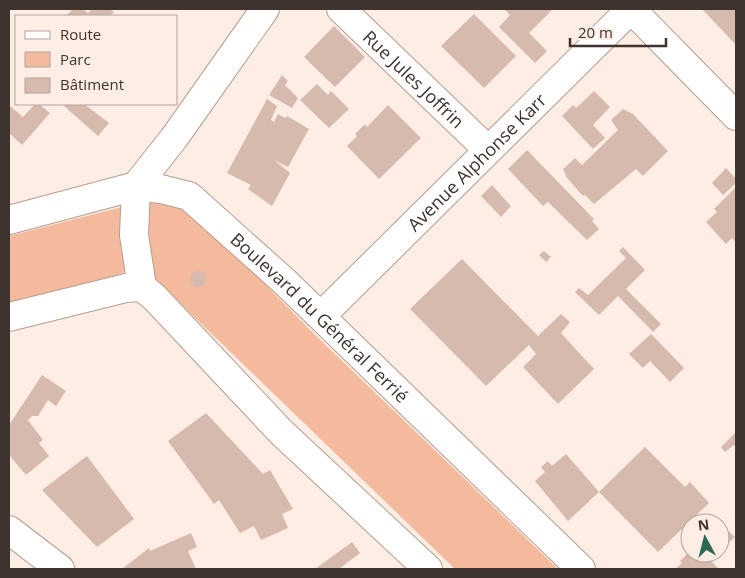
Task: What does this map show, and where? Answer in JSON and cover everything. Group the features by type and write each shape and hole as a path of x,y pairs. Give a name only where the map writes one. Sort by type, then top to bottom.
{"street":[{"path":"265,9 174,138 136,186 134,235 142,287 155,298 281,432 428,569"},
{"name":"Rue Jules Joffrin","path":"341,9 487,149"},
{"path":"631,9 736,116"},
{"name":"Avenue Alphonse Karr","path":"321,316 487,149 631,9"},
{"name":"Boulevard du Général Ferrié","path":"9,220 136,186 161,189 189,196 321,316 581,569"},
{"path":"9,317 126,288 142,287"},
{"path":"9,530 60,569"}],"green space":[{"path":"149,200 181,206 219,237 309,329 558,569 455,569 155,279 127,272 9,305 9,236"}],"building":[{"path":"73,9 83,9 88,13 92,9 110,9 114,12 111,15 67,15"},
{"path":"504,9 553,9 529,33 547,51 535,63 499,27 510,15"},
{"path":"736,9 736,45 703,10"},
{"path":"474,14 516,56 484,88 441,46"},
{"path":"334,26 365,57 335,87 304,57"},
{"path":"282,75 288,81 285,85 298,98 292,108 269,95"},
{"path":"317,84 328,95 331,91 349,109 329,128 300,100"},
{"path":"594,91 610,107 593,125 605,138 593,149 562,116 573,105 576,108"},
{"path":"267,99 277,106 271,120 274,122 278,114 285,118 287,116 309,129 288,167 274,160 290,173 272,206 248,189 251,185 227,173"},
{"path":"9,105 23,117 34,105 40,105 50,113 22,145 9,133"},
{"path":"85,105 109,123 98,136 64,106"},
{"path":"388,105 421,138 379,179 347,146 365,124 367,127"},
{"path":"623,109 633,114 668,151 643,176 636,169 594,204 585,195 583,196 567,178 563,169 575,158 582,165 618,130 611,120"},
{"path":"527,150 594,219 592,221 599,229 587,240 548,202 543,206 508,169"},
{"path":"726,168 736,179 736,183 723,195 712,183"},
{"path":"492,185 511,206 501,217 481,196"},
{"path":"736,187 736,243 732,238 726,244 706,222 717,212 714,209"},
{"path":"623,247 645,270 626,289 661,324 653,332 618,296 599,315 575,292 579,288 588,295 626,258 619,251"},
{"path":"544,251 551,257 546,262 539,255"},
{"path":"462,259 538,336 561,314 570,322 561,333 594,369 558,404 523,367 536,354 529,345 486,386 410,309"},
{"path":"195,271 201,271 206,276 204,285 195,287 190,282 190,276"},
{"path":"651,334 684,368 670,382 650,361 643,368 629,354"},
{"path":"42,375 66,391 56,406 48,400 38,416 32,416 28,420 43,440 39,443 49,456 26,475 9,455 9,425"},
{"path":"206,413 263,474 270,470 293,509 282,514 288,528 261,540 254,526 240,533 219,500 214,504 168,441"},
{"path":"736,432 736,448 734,445 725,452 721,447"},
{"path":"645,447 685,487 690,482 709,503 699,513 680,513 680,531 658,552 599,492"},
{"path":"566,454 599,492 568,521 535,481 545,472 541,467 548,461 552,466"},
{"path":"87,456 134,519 97,547 42,490"},
{"path":"730,532 735,537 730,542"},
{"path":"191,533 197,547 188,551 196,569 122,569 149,548 150,551"},
{"path":"352,542 360,553 339,569 315,569"},
{"path":"682,563 713,563 719,569 675,569"}]}
